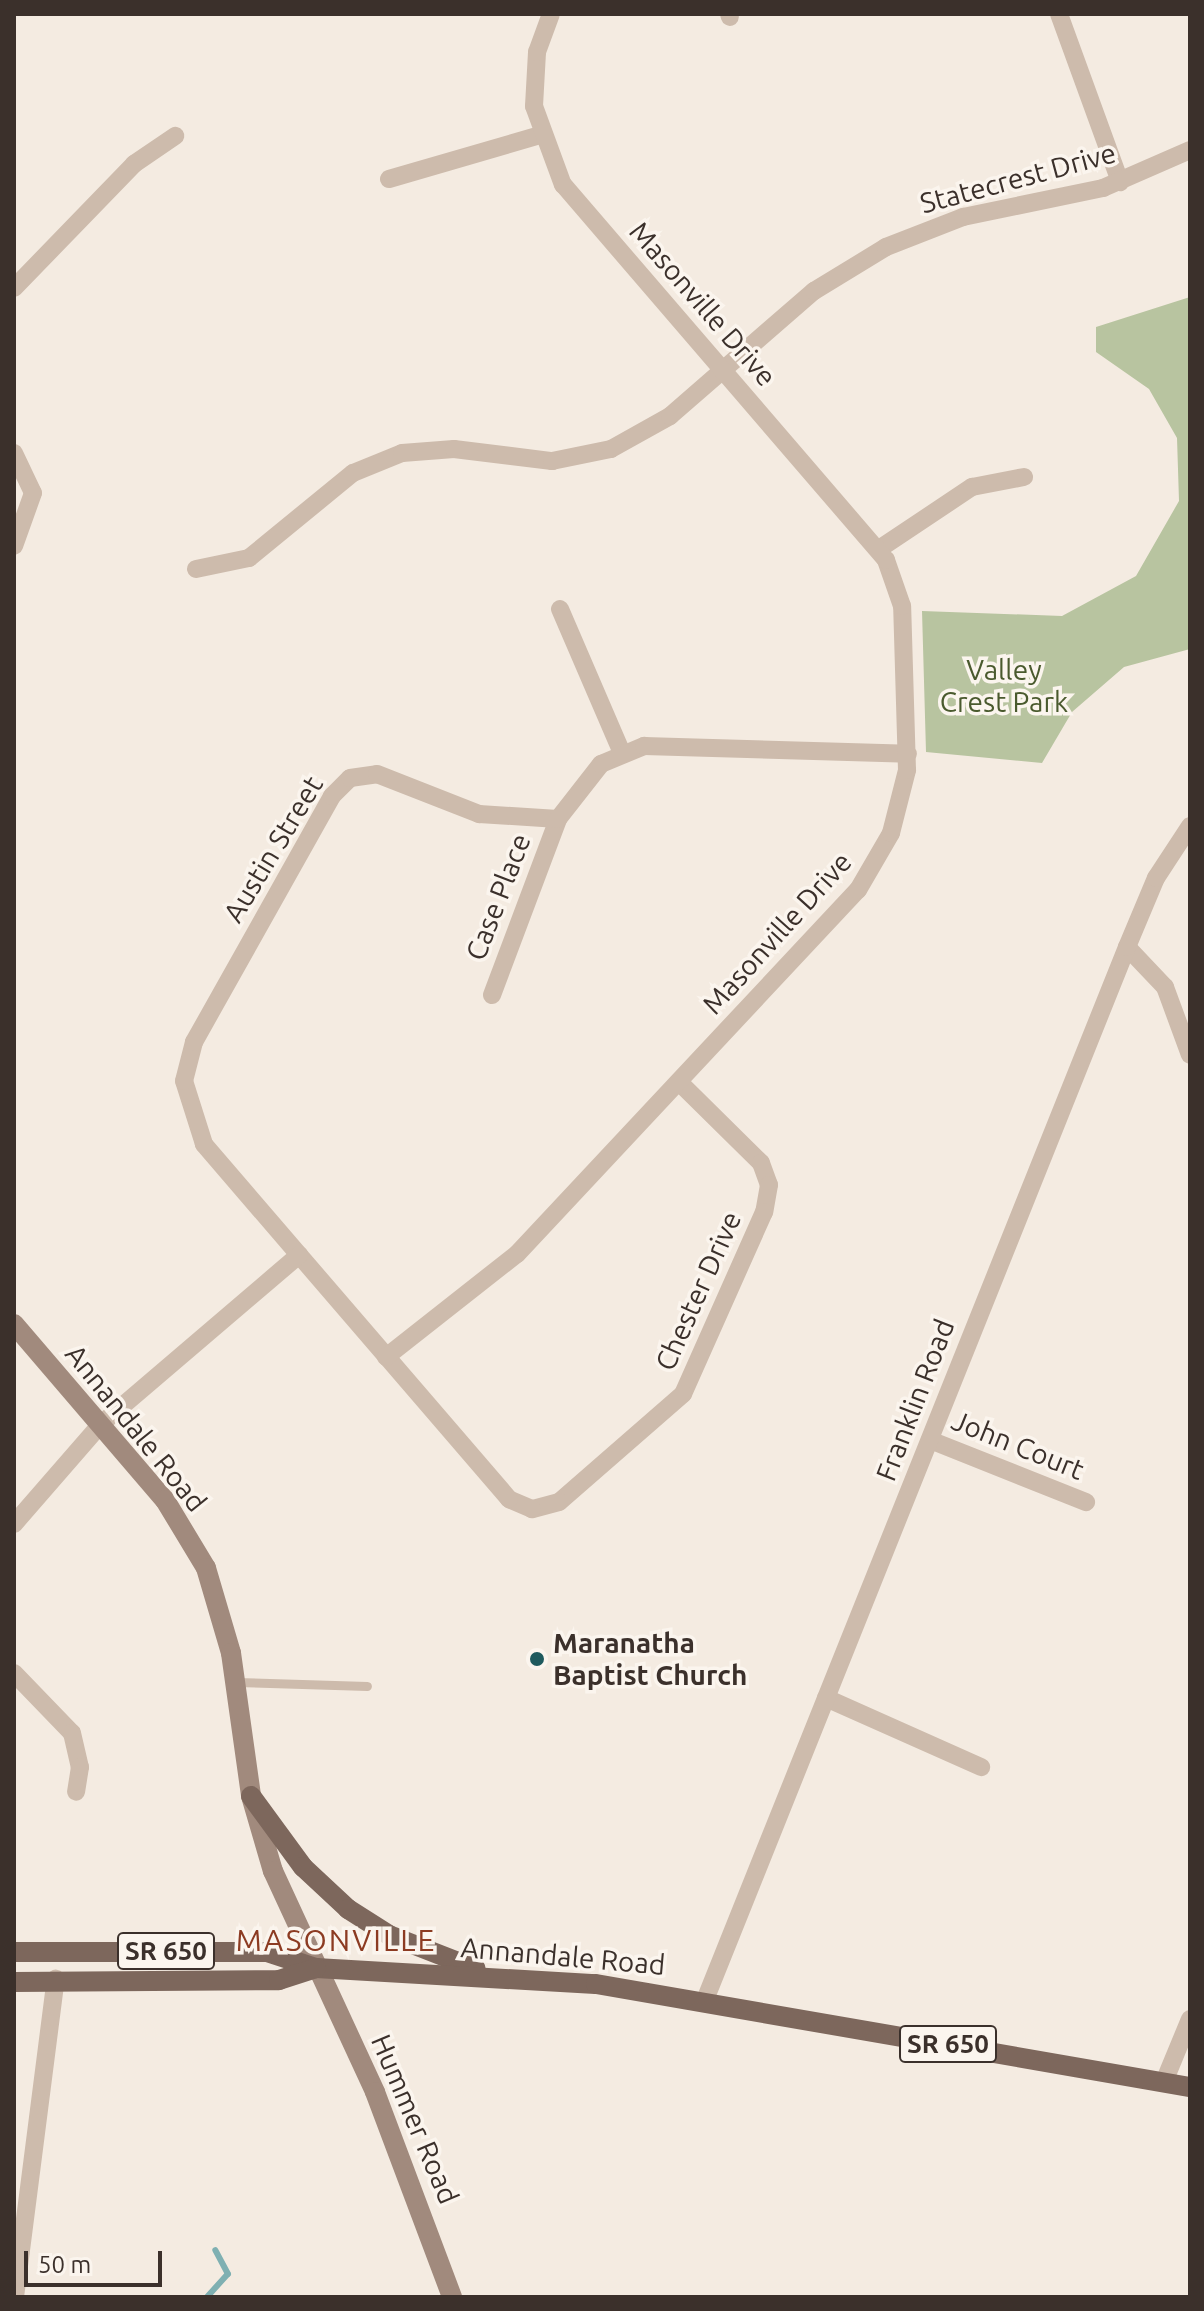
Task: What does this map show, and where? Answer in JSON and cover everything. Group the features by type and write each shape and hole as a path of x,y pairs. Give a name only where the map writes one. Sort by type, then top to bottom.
{"main road":[{"name":"Annandale Road","path":"14,1324 165,1500 206,1568 235,1682 251,1796 316,1968 491,1975 705,2000 1190,2087"},
{"path":"251,1796 303,1867 348,1909 389,1935 491,1975"},
{"name":"SR 650","path":"14,1952 267,1952 316,1968"},
{"name":"SR 650","path":"14,1982 56,1979 279,1980 316,1968"},
{"name":"Hummer Road","path":"316,1968 426,2213 452,2297"}],"street":[{"name":"Masonville Drive","path":"386,1357 517,1254 679,1082 875,865 901,806 908,754 902,606 879,549 563,185 540,135 533,79 551,14"},
{"path":"1059,14 1120,182"},
{"path":"389,179 540,135"},
{"path":"14,288 134,164 175,136"},
{"name":"Statecrest Drive","path":"196,569 249,558 375,462 425,449 521,461 582,457 642,434 724,370 814,291 895,242 963,217 1120,182 1190,150"},
{"path":"14,453 32,485 32,510 14,546"},
{"path":"879,549 972,487 1024,477"},
{"path":"560,609 622,753"},
{"path":"558,819 584,779 622,753 668,744 908,754"},
{"name":"Austin Street","path":"299,1255 204,1144 184,1081 194,1042 332,796 350,778 377,774 457,809 558,819"},
{"name":"Case Place","path":"492,995 558,819"},
{"name":"Franklin Road","path":"705,2000 1127,947 1156,878 1190,826"},
{"path":"1127,947 1165,987 1190,1055"},
{"name":"Chester Drive","path":"386,1357 509,1499 532,1509 559,1502 671,1406 707,1349 769,1185 759,1159 679,1082"},
{"path":"14,1524 100,1425 299,1255 386,1357"},
{"name":"John Court","path":"930,1440 1086,1502"},
{"path":"14,1673 72,1733 80,1767 76,1792"},
{"path":"826,1698 981,1767"},
{"path":"15,2297 56,1979"},
{"path":"1164,2082 1190,2019"}],"lane":[{"path":"235,1682 367,1686"}],"green space":[{"name":"Valley Crest Park","path":"1190,297 1190,649 1124,667 1072,712 1042,763 926,752 922,611 1062,616 1136,576 1179,501 1177,438 1149,389 1096,352 1096,327"}],"waterway":[{"path":"207,2297 228,2274 215,2250"}],"place":[{"name":"Maranatha Baptist Church","path":"537,1659"}],"district":[{"name":"MASONVILLE","path":"336,1940"}]}
